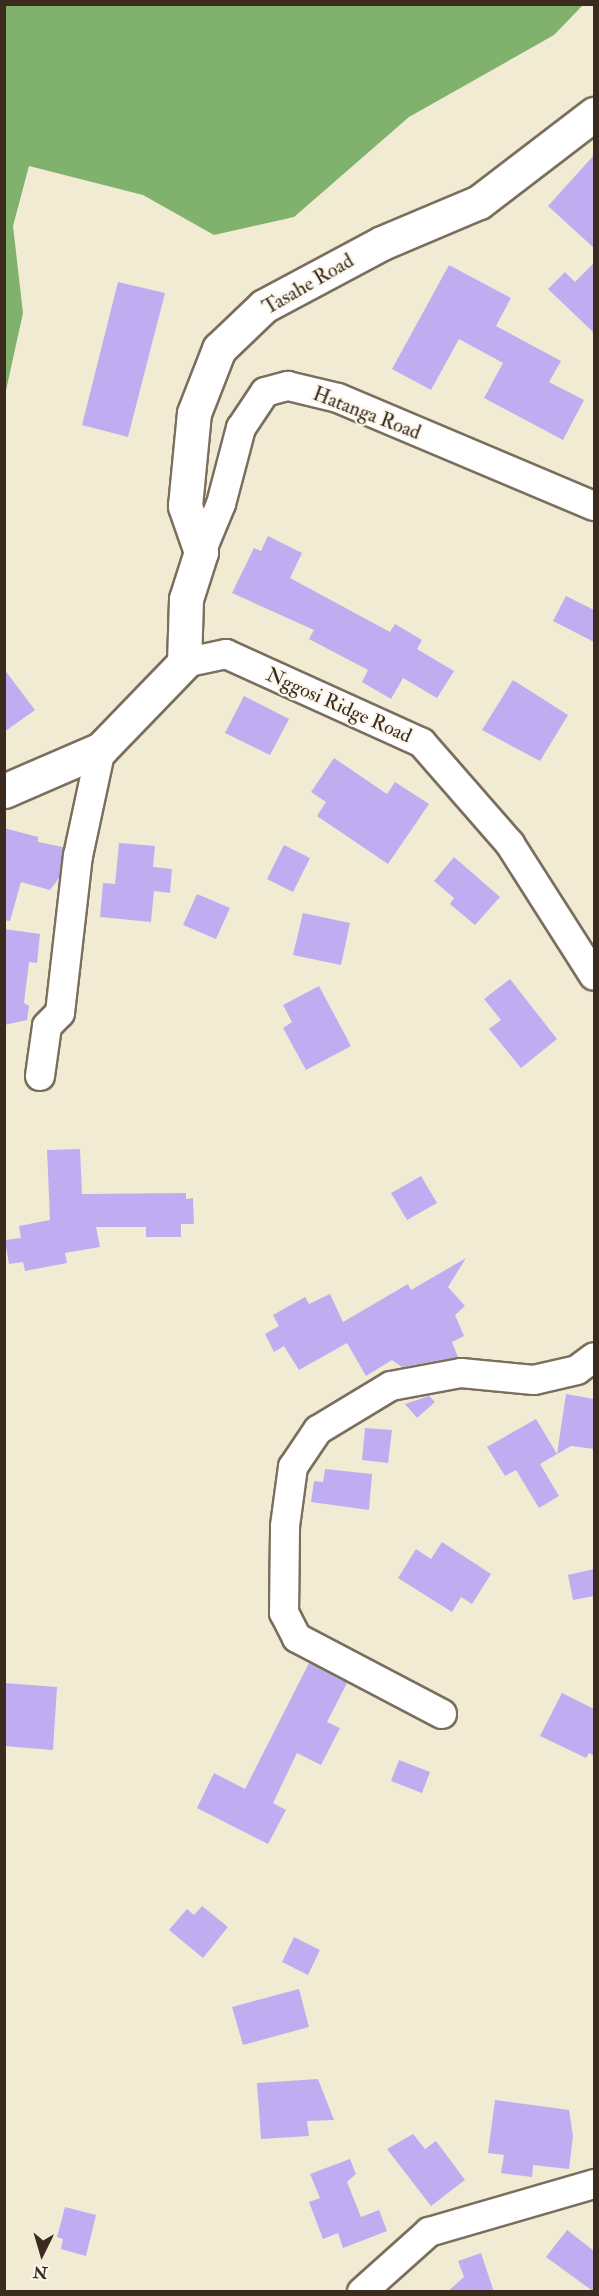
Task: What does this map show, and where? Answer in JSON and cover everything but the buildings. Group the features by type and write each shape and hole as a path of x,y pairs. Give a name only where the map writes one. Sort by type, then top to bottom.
{"street":[{"name":"Tasahe Road","path":"201,552 185,506 194,412 219,349 264,306 382,243 479,202 594,114"},
{"name":"Hatanga Road","path":"201,552 221,504 241,428 265,392 288,386 338,398 594,506"},
{"path":"4,791 101,749 184,663 186,599 201,552"},
{"name":"Nggosi Ridge Road","path":"184,663 226,654 422,743 510,844 594,976"},
{"path":"40,1076 47,1026 60,1013 78,856 101,749"},
{"path":"442,1714 297,1638 284,1613 285,1526 293,1467 318,1430 391,1386 461,1373 534,1380 577,1371 594,1357"},
{"path":"368,2289 429,2232 594,2184"}],"green space":[{"path":"5,4 583,5 554,35 409,117 294,217 214,235 143,195 29,166 13,226 23,313 5,395"}]}
